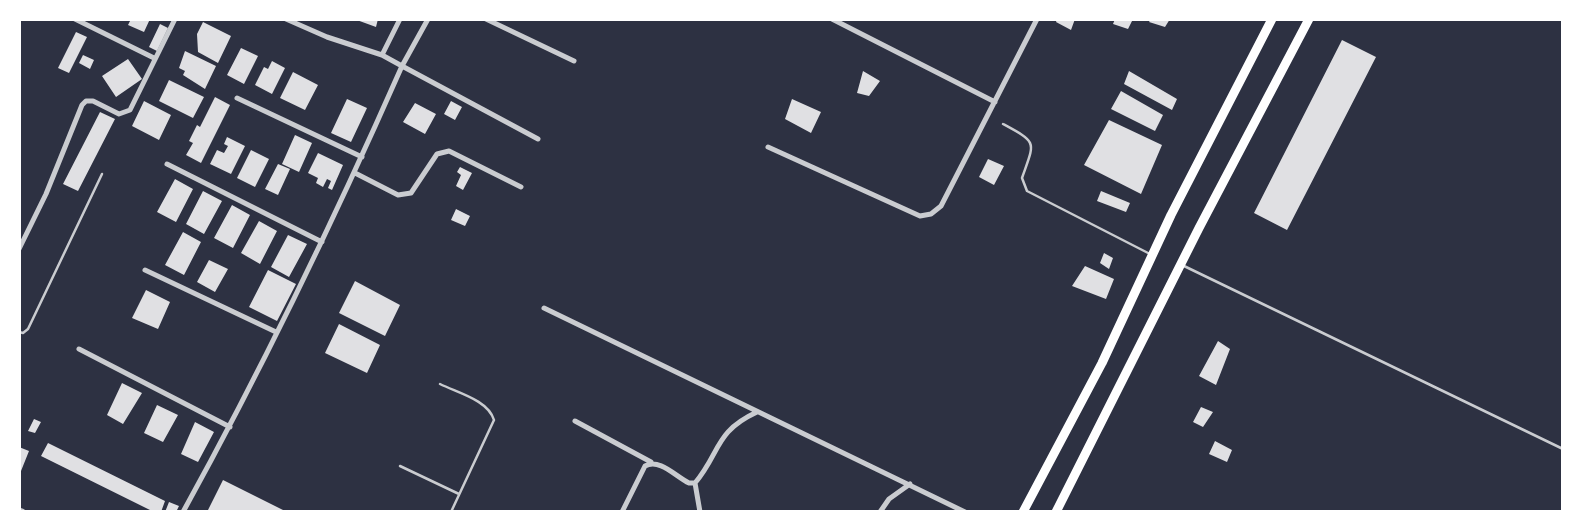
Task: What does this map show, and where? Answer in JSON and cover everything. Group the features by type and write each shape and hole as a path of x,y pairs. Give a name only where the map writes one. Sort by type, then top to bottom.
{"highway":[{"path":"1023,512 1102,363 1152,255 1272,19"},
{"path":"1056,512 1309,19"}],"street":[{"path":"75,19 155,58"},
{"path":"19,249 46,194 82,105 86,101 93,101 119,114 130,110 175,19"},
{"path":"286,19 327,37 382,55 538,139"},
{"path":"382,55 400,19"},
{"path":"183,512 230,427 322,242 402,66 428,19"},
{"path":"486,19 575,61"},
{"path":"832,19 995,102"},
{"path":"768,147 920,216 932,214 941,205 1038,19"},
{"path":"237,98 362,157"},
{"path":"355,173 405,196 411,194 437,155 449,152 521,187"},
{"path":"167,164 322,242"},
{"path":"145,270 276,332"},
{"path":"544,308 965,512"},
{"path":"79,349 230,427"},
{"path":"700,512 695,483 719,441 740,420 757,412"},
{"path":"575,421 651,463 657,463 689,483 695,483"},
{"path":"622,512 639,473 651,463"},
{"path":"880,512 889,499 911,484"}],"lane":[{"path":"1003,124 1031,142 1032,149 1022,178 1027,191 1152,255"},
{"path":"19,332 23,333 28,329 102,174"},
{"path":"1181,264 1563,449"},
{"path":"440,384 485,405 494,420 451,512"},
{"path":"400,466 459,494"}],"building":[{"path":"131,19 150,19 144,32 128,25"},
{"path":"354,19 378,19 376,27"},
{"path":"1057,19 1075,19 1071,30 1056,22"},
{"path":"1115,19 1133,19 1128,29 1113,24"},
{"path":"1151,19 1170,19 1165,27 1149,22"},
{"path":"203,22 231,36 218,63 198,52 197,34"},
{"path":"160,24 168,28 157,51 149,47"},
{"path":"76,32 87,37 69,73 58,68"},
{"path":"1342,40 1376,57 1287,230 1254,213"},
{"path":"241,48 258,56 244,84 227,75"},
{"path":"185,51 216,66 205,89 183,75 185,71 179,68"},
{"path":"83,55 94,60 90,69 79,63"},
{"path":"128,59 142,79 116,97 102,76"},
{"path":"272,61 285,68 272,94 255,85 264,67 268,69"},
{"path":"863,71 880,81 869,96 857,93"},
{"path":"1129,71 1177,99 1172,110 1124,84"},
{"path":"293,72 318,85 305,110 280,98"},
{"path":"169,80 204,97 193,118 159,101"},
{"path":"1121,91 1163,115 1155,131 1111,109"},
{"path":"215,97 230,105 201,163 186,155 193,143 189,141 197,125 200,127"},
{"path":"347,99 367,108 351,142 331,133"},
{"path":"792,99 821,112 811,133 785,119"},
{"path":"144,101 171,115 159,140 132,126"},
{"path":"451,101 462,107 455,120 444,114"},
{"path":"415,103 436,114 425,134 403,122"},
{"path":"100,112 115,119 78,191 63,184"},
{"path":"1109,120 1162,145 1141,194 1084,165"},
{"path":"295,135 312,143 299,172 282,164"},
{"path":"227,137 245,146 231,174 210,164 217,150 224,153 228,146 224,144"},
{"path":"251,150 269,159 255,187 237,178"},
{"path":"318,153 343,165 332,190 328,188 331,181 327,179 323,187 316,183 318,178 308,173"},
{"path":"988,159 1004,166 994,185 979,177"},
{"path":"278,164 290,169 278,195 265,189"},
{"path":"460,167 472,173 463,190 456,186 461,175 457,172"},
{"path":"175,179 193,189 176,222 157,212"},
{"path":"203,191 222,201 204,234 186,224"},
{"path":"1101,191 1130,203 1126,212 1097,201"},
{"path":"232,205 250,215 233,248 214,238"},
{"path":"456,209 470,216 465,226 451,220"},
{"path":"259,221 277,231 260,264 241,253"},
{"path":"183,232 201,242 184,275 165,265"},
{"path":"288,235 307,244 289,277 271,267"},
{"path":"1104,253 1113,258 1109,269 1100,263"},
{"path":"209,260 228,269 215,292 197,282"},
{"path":"1085,266 1114,279 1106,299 1072,286"},
{"path":"268,270 296,284 277,321 249,307"},
{"path":"355,281 400,305 385,336 339,313"},
{"path":"146,290 170,302 158,329 132,318"},
{"path":"339,324 380,345 367,373 325,353"},
{"path":"1218,341 1230,349 1216,385 1199,376"},
{"path":"122,383 142,393 123,424 107,415"},
{"path":"157,405 178,415 163,442 144,433"},
{"path":"1201,407 1213,412 1203,427 1193,422"},
{"path":"34,419 41,422 35,433 28,431"},
{"path":"195,422 214,432 198,462 181,454"},
{"path":"1215,441 1232,450 1227,462 1209,454"},
{"path":"48,443 165,501 161,512 154,512 41,456"},
{"path":"19,447 29,451 19,476"},
{"path":"223,480 287,512 207,512"},
{"path":"169,502 179,506 176,512 165,512"}]}
